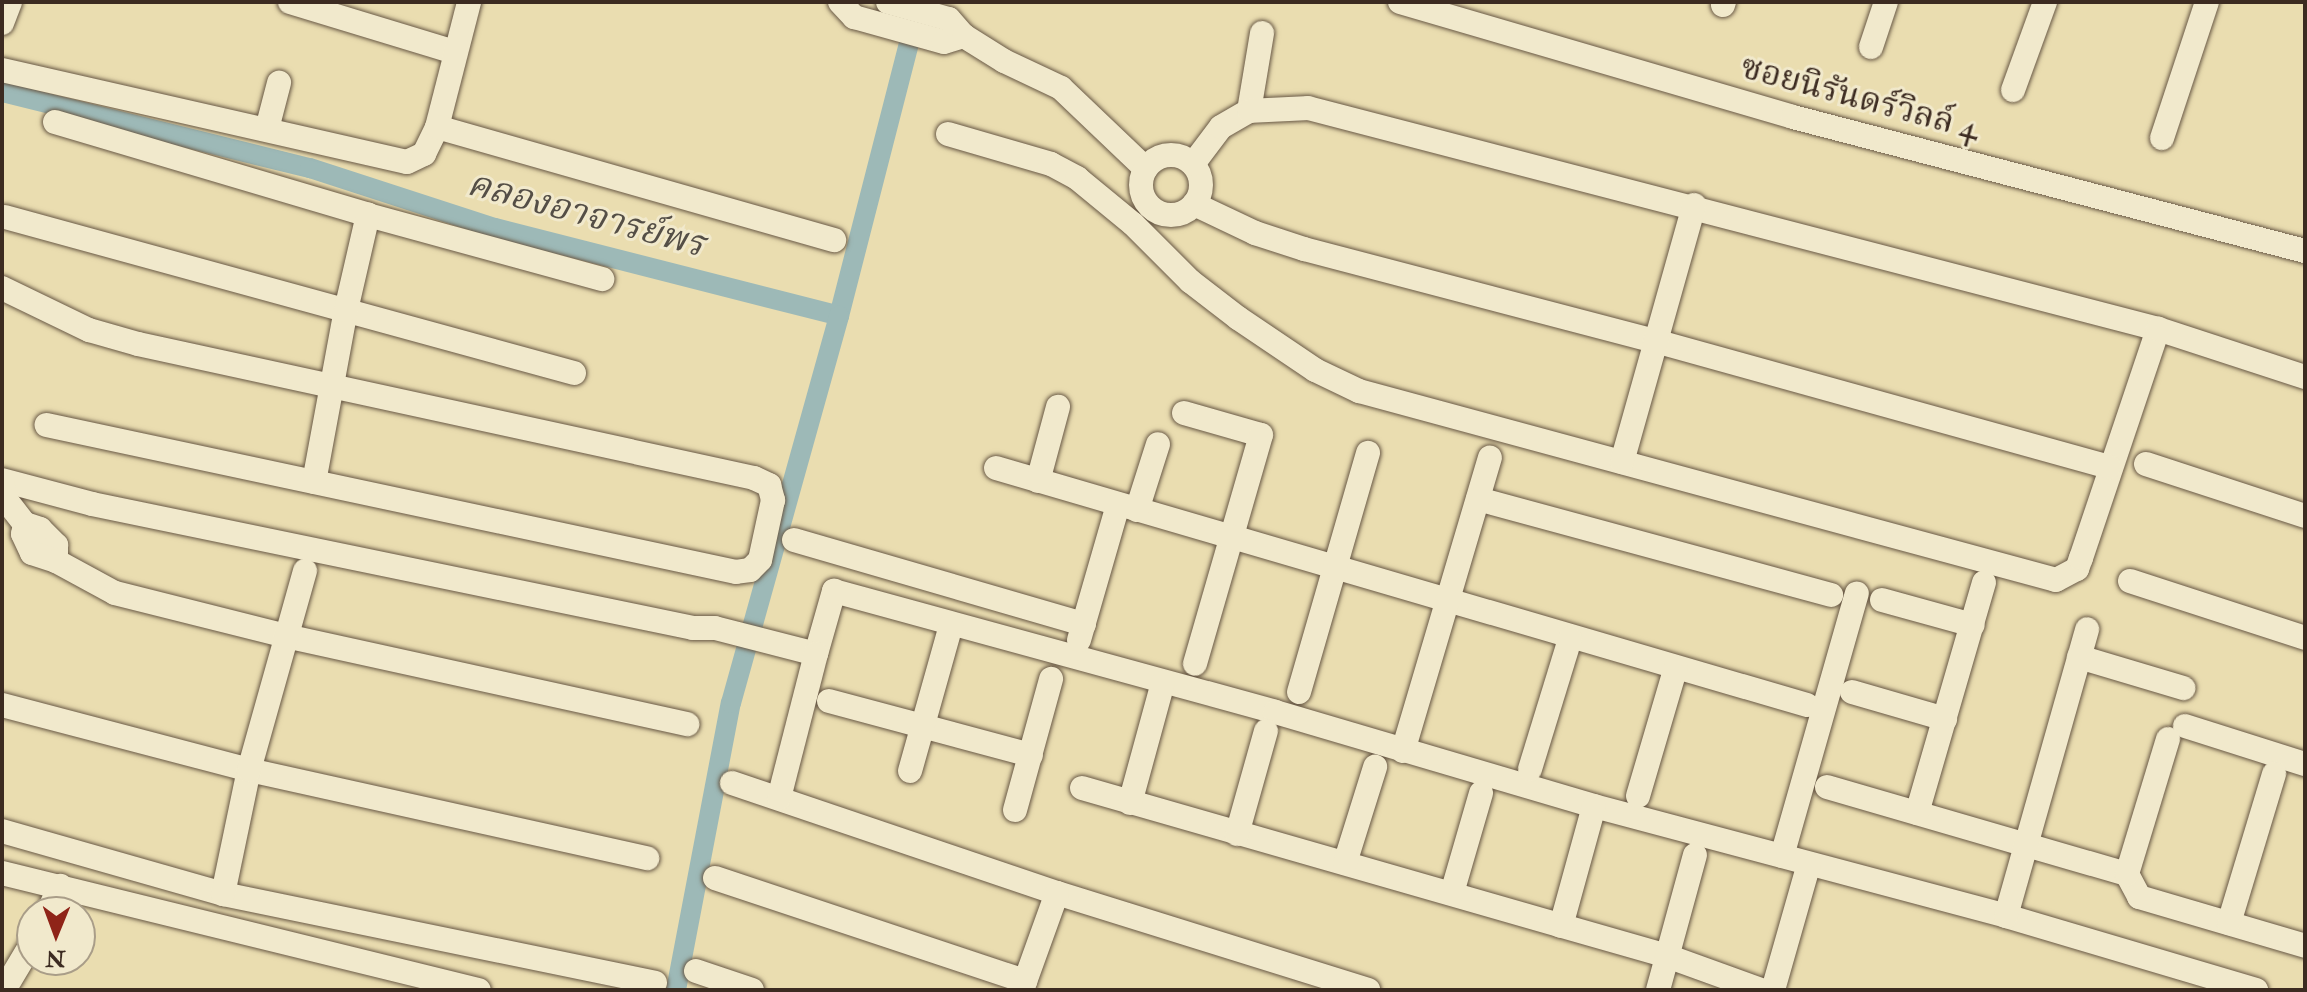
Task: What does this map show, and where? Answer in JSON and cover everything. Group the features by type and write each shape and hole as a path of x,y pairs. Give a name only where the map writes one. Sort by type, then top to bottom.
{"street":[{"path":"2,23 10,2"},
{"path":"290,2 455,52"},
{"path":"2,70 407,162 424,154 437,127 469,2"},
{"path":"840,2 854,17 944,42 964,36"},
{"path":"888,2 949,19 964,36 1004,61 1061,88 1146,169"},
{"name":"ซอยนิรันดร์วิลล์ 4","path":"1400,2 1793,117 2305,251"},
{"path":"1871,47 1886,2"},
{"path":"2013,90 2045,2"},
{"path":"2162,138 2207,2"},
{"path":"1249,111 1262,33"},
{"path":"267,129 279,83"},
{"path":"1193,164 1221,127 1249,111 1290,106 1328,112 1694,205 2158,329 2305,377"},
{"path":"55,122 368,215 602,279"},
{"path":"437,127 834,240"},
{"path":"948,134 1063,169 1089,186 1133,224 1190,281 1238,318 1315,370 1359,391 1412,409 1622,462 2056,580 2077,569 2158,329"},
{"path":"1169,155 1193,164 1201,180 1194,204 1179,214 1154,209 1143,195 1146,169 1169,155"},
{"path":"1194,204 1255,233 1304,249 1655,341 2109,467"},
{"path":"1622,462 1694,205"},
{"path":"1133,224 1154,209"},
{"path":"314,482 346,310 368,215"},
{"path":"5,217 574,373"},
{"path":"2,288 89,330 138,344 754,478 769,485 773,500 760,560 743,572 47,425"},
{"path":"1038,481 1058,407"},
{"path":"1184,413 1261,435 1195,664"},
{"path":"1074,658 1128,508 1158,444"},
{"path":"1299,692 1368,453"},
{"path":"1403,751 1490,458"},
{"path":"2146,464 2305,516"},
{"path":"996,468 1570,639 1807,705"},
{"path":"687,724 286,636 115,593 56,561 32,553 23,534 25,524 6,500 2,481 92,504 693,628 715,628 816,654"},
{"path":"1478,499 1831,595"},
{"path":"794,540 1084,624"},
{"path":"223,894 249,770 305,571"},
{"path":"2130,581 2305,638"},
{"path":"1917,813 1984,583"},
{"path":"779,798 834,591 1594,806 2006,916 2215,984 2256,990"},
{"path":"1782,856 1857,593"},
{"path":"1882,600 1973,625"},
{"path":"910,771 951,625"},
{"path":"2006,916 2023,845 2087,629"},
{"path":"1530,769 1570,639"},
{"path":"2079,657 2183,688"},
{"path":"1638,796 1676,667"},
{"path":"1015,810 1051,679"},
{"path":"1130,803 1163,682"},
{"path":"1852,692 1945,719"},
{"path":"829,701 1031,755"},
{"path":"2,705 249,770 647,858"},
{"path":"1237,834 1266,731"},
{"path":"2305,764 2176,732 2127,874 2139,897 2305,946"},
{"path":"1345,863 1375,767"},
{"path":"2229,923 2274,774"},
{"path":"732,783 1057,893 1368,990"},
{"path":"1827,787 2127,874"},
{"path":"1082,788 1667,956 1761,990"},
{"path":"1452,893 1481,793"},
{"path":"1561,926 1594,806"},
{"path":"2,831 223,894 655,983"},
{"path":"1658,990 1695,855"},
{"path":"1773,990 1809,864"},
{"path":"2,873 479,990"},
{"path":"715,878 1024,985 1057,893"},
{"path":"55,896 60,886"},
{"path":"4,990 16,970"},
{"path":"696,971 752,990"}],"waterway":[{"name":"คลองอาจารย์พร","path":"2,92 310,168 495,228 839,316 915,21"},
{"path":"676,990 731,703 839,316"}]}
